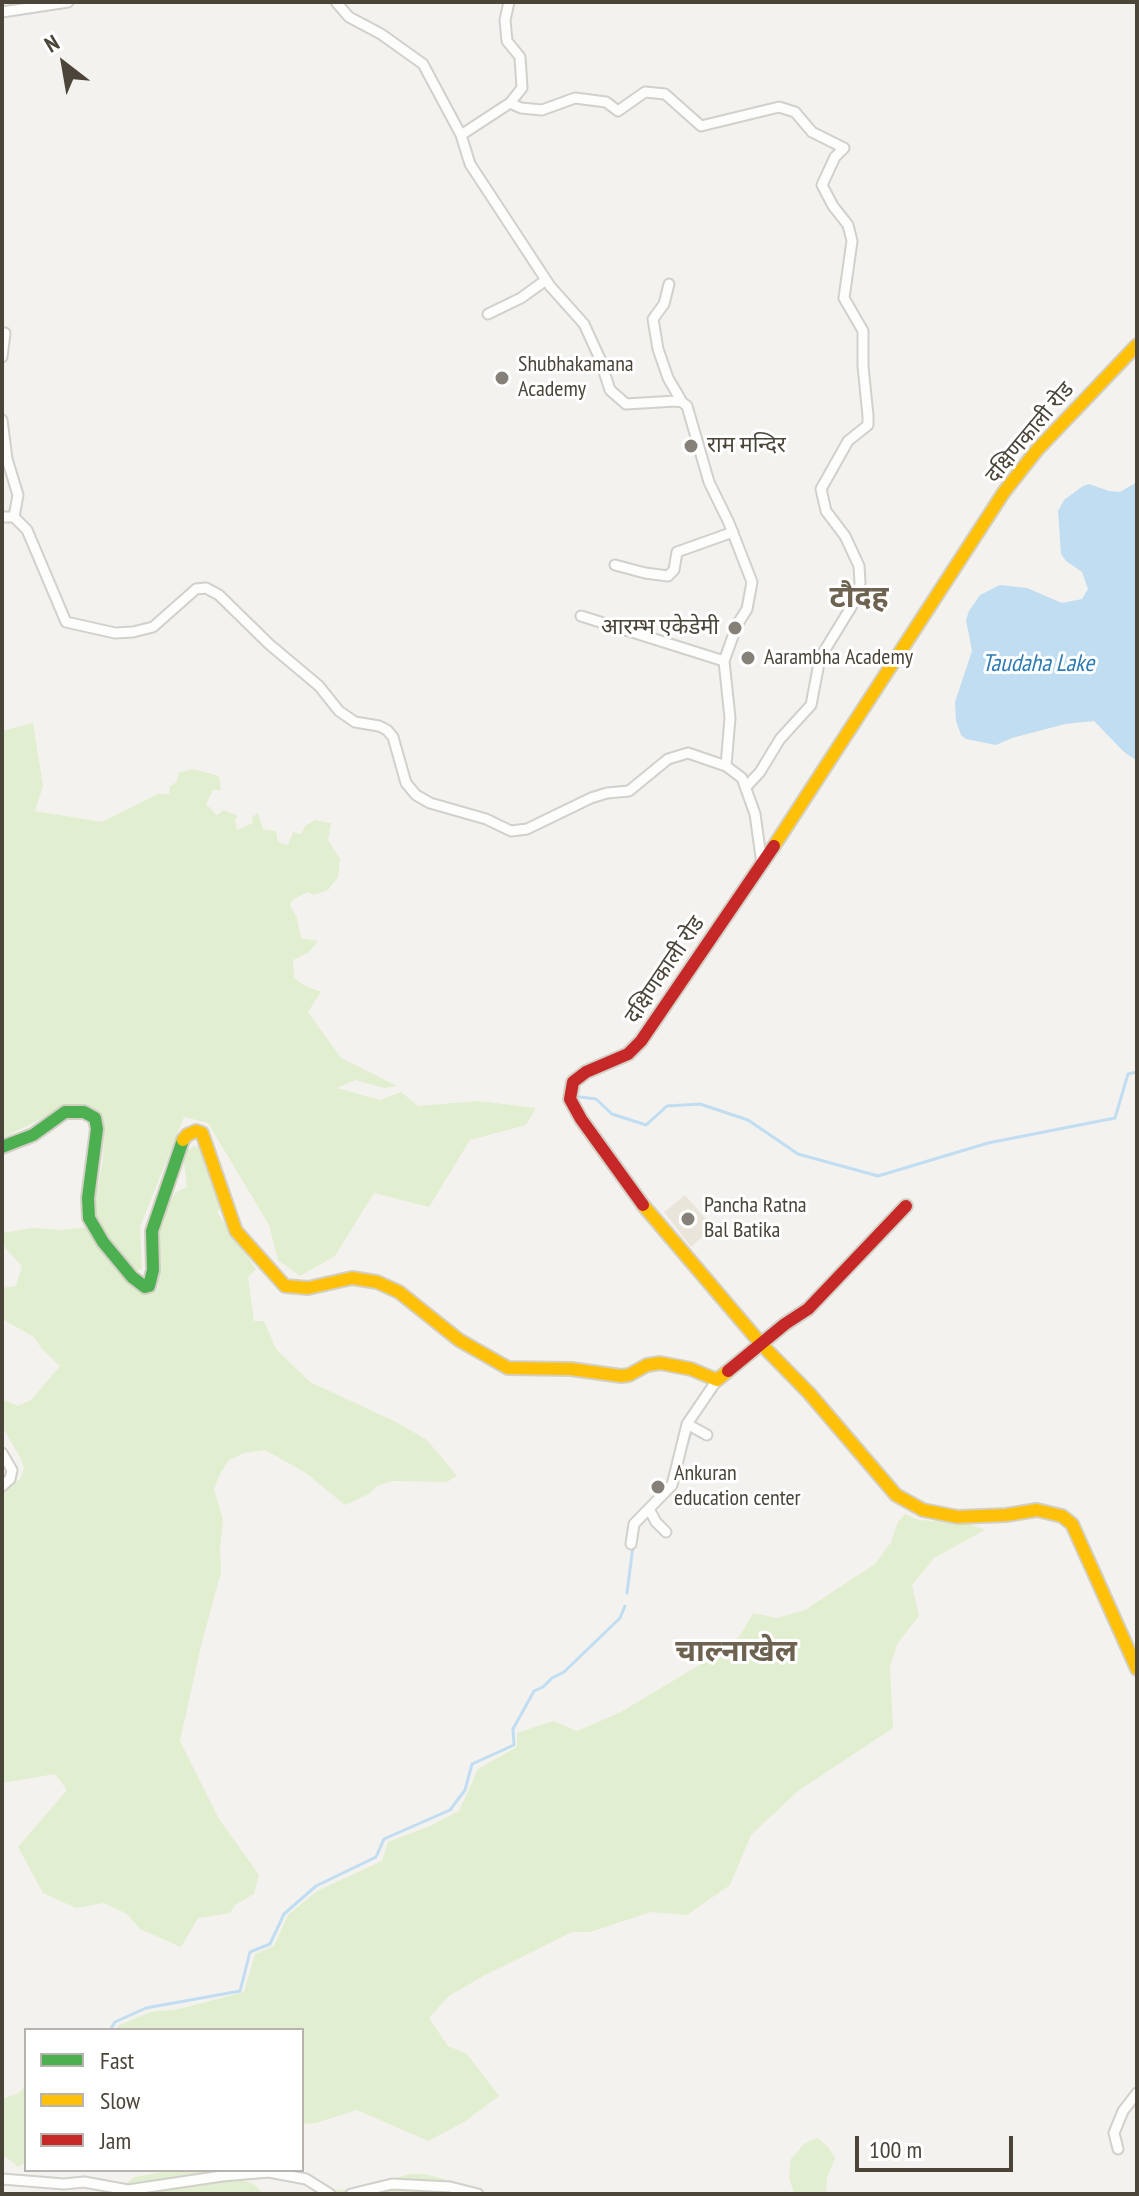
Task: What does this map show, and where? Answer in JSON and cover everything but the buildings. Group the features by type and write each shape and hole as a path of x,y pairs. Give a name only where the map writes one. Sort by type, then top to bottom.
{"main road":[{"name":"दक्षिणकाली रोड","path":"1137,345 1037,450 1004,492 762,864 641,1041 628,1054 586,1072 573,1082 570,1089 570,1099 581,1119 658,1225 896,1495 936,1513 958,1517 1037,1510 1062,1516 1072,1524 1137,1669"},
{"path":"2,1147 33,1135 65,1112 84,1112 95,1118 97,1129 88,1198 89,1218 103,1242 132,1277 145,1287 149,1286 153,1270 152,1231 181,1144 187,1135 196,1131 202,1133 236,1231 285,1286 308,1288 352,1278 377,1282 399,1292 459,1340 508,1368 571,1369 621,1376 660,1363 691,1369 717,1380 808,1309 906,1206"}],"street":[{"path":"2,12 68,2"},
{"path":"336,2 349,17 381,34 423,64 461,135 470,164 546,280 584,324 610,390 626,404 682,402"},
{"path":"461,135 510,103 522,88 520,57 507,41 505,20 509,2"},
{"path":"510,103 521,108 542,110 575,98 606,102 618,111 645,92 665,94 701,126 779,107 795,112 812,132 844,148 835,157 822,185 848,225 852,241 844,298 863,331 868,425 848,441 821,489 826,511 845,536 859,566 860,583 856,599 820,658 811,705 780,739 760,772 746,787"},
{"path":"488,314 521,298 546,280"},
{"path":"669,284 664,304 653,319 658,349 668,378 687,406 709,482 752,582 747,609 737,625 724,661 730,718 726,766"},
{"path":"2,357 5,333"},
{"path":"2,420 7,459 18,495 14,517"},
{"path":"2,517 14,517 27,530 66,622 115,633 133,632 153,627 190,592 206,588 219,595 277,652 319,686 339,711 355,722 387,730 393,737 406,783 430,803 486,819 511,831 542,823 591,798 629,791 674,755 688,753 738,773 755,814 762,864"},
{"path":"615,565 645,573 672,575 677,552 733,532"},
{"path":"581,616 724,661"},
{"path":"631,1544 634,1524 650,1513 672,1485 687,1424 717,1380"},
{"path":"687,1424 703,1433"},
{"path":"2,1453 12,1470 10,1479 2,1486"},
{"path":"650,1513 666,1532"},
{"path":"1118,2149 1114,2133 1123,2111 1137,2093"},
{"path":"2,2179 64,2184 84,2182 128,2190 269,2172 306,2179 330,2194"},
{"path":"351,2194 392,2184 450,2187 478,2194"}],"shaded area":[{"name":"Pancha Ratna Bal Batika","path":"685,1195 713,1227 691,1247 664,1212"}],"green space":[{"path":"33,723 43,786 35,811 102,822 158,794 169,794 170,786 177,782 178,773 193,769 219,776 221,790 213,790 206,804 217,815 224,810 238,816 235,819 237,830 253,823 252,817 258,813 263,829 276,831 278,842 288,845 293,832 301,834 306,825 315,820 331,823 328,840 340,859 338,877 328,890 314,895 308,892 292,900 290,906 297,918 301,938 318,941 309,952 293,960 294,978 321,992 308,1012 341,1058 397,1086 384,1088 355,1080 337,1088 380,1100 401,1092 418,1106 478,1101 536,1108 526,1125 470,1140 429,1207 374,1193 335,1256 300,1276 278,1260 269,1225 208,1123 184,1117 140,1227 142,1269 136,1271 106,1238 93,1211 103,1159 104,1126 100,1117 76,1107 47,1116 2,1138 2,731"},
{"path":"194,1146 202,1147 223,1205 217,1212 256,1269 248,1277 254,1321 264,1321 276,1349 310,1382 427,1440 457,1476 447,1482 392,1481 345,1505 306,1473 265,1450 244,1453 229,1460 220,1474 214,1489 223,1520 221,1572 180,1741 219,1819 259,1875 254,1894 235,1905 230,1913 198,1918 181,1947 140,1929 127,1914 104,1903 76,1908 43,1893 18,1847 67,1790 55,1774 2,1783 2,1482 8,1484 20,1480 24,1468 2,1426 2,1395 4,1400 18,1406 31,1400 60,1366 34,1337 2,1319 2,1288 16,1286 22,1266 6,1249 2,1233 33,1228 62,1230 89,1227 98,1247 113,1265 152,1294 159,1287 156,1275 158,1235 167,1206 176,1192 187,1187 184,1162 186,1151"},
{"path":"905,1514 919,1520 966,1523 985,1530 934,1558 912,1585 919,1616 897,1644 890,1667 893,1728 798,1791 751,1835 730,1885 687,1915 651,1912 590,1932 572,1932 449,1996 429,2018 448,2046 467,2054 499,2096 464,2122 428,2141 357,2110 304,2124 304,2028 117,2028 151,2012 179,2009 244,1992 255,1954 274,1946 288,1915 317,1891 382,1861 388,1842 459,1811 478,1769 517,1747 517,1733 553,1721 577,1731 619,1713 708,1660 740,1636 753,1613 777,1618 805,1610 875,1564 891,1542 898,1522"},
{"path":"24,2087 24,2163 18,2167 2,2157 2,2099 19,2093"},
{"path":"818,2138 835,2158 827,2178 826,2194 794,2194 789,2177 791,2159 805,2143"},
{"path":"162,2172 219,2172 255,2185 264,2194 110,2194 135,2177"},
{"path":"410,2174 456,2182 485,2194 322,2194 327,2189 347,2190"}],"water":[{"name":"Taudaha Lake","path":"1137,482 1137,761 1094,721 1065,724 996,745 966,739 961,735 956,721 955,702 972,651 966,620 969,611 980,595 1000,585 1027,588 1062,603 1082,599 1088,589 1082,572 1061,554 1058,511 1064,500 1083,486 1089,484 1120,492"}],"waterway":[{"path":"573,1096 596,1099 612,1114 646,1125 667,1106 700,1104 748,1120 798,1154 878,1176 988,1143 1115,1118 1128,1074 1137,1072"},
{"path":"710,1398 716,1391"},
{"path":"681,1464 691,1432"},
{"path":"627,1593 633,1546"},
{"path":"111,2028 115,2022 146,2008 240,1991 250,1952 270,1944 284,1914 316,1886 376,1857 384,1839 450,1810 465,1790 472,1764 514,1745 513,1729 534,1691 564,1672 620,1618 625,1606"}],"traffic: fast":[{"path":"2,1147 33,1135 65,1112 84,1112 95,1118 97,1129 88,1198 89,1218 103,1242 132,1277 145,1287 149,1286 153,1270 152,1231 183,1140"}],"traffic: slow":[{"path":"774,846 1004,492 1037,450 1137,345"},
{"path":"183,1140 196,1131 202,1133 236,1231 285,1286 308,1288 352,1278 377,1282 399,1292 459,1340 508,1368 571,1369 621,1376 660,1363 691,1369 717,1380 728,1371"},
{"path":"643,1205 896,1495 923,1510 958,1517 1037,1510 1062,1516 1072,1524 1137,1669"}],"traffic: jam":[{"path":"643,1205 581,1119 570,1099 573,1082 586,1072 628,1054 641,1041 774,846"},
{"path":"728,1371 808,1309 906,1206"}],"place":[{"name":"Shubhakamana Academy","path":"502,378"},
{"name":"राम मन्दिर","path":"691,446"},
{"name":"आरम्भ एकेडेमी","path":"735,628"},
{"name":"Aarambha Academy","path":"748,658"},
{"name":"Pancha Ratna Bal Batika","path":"688,1219"},
{"name":"Ankuran education center","path":"658,1487"}],"district":[{"name":"टौदह","path":"859,598"},
{"name":"चाल्नाखेल","path":"736,1652"}]}
